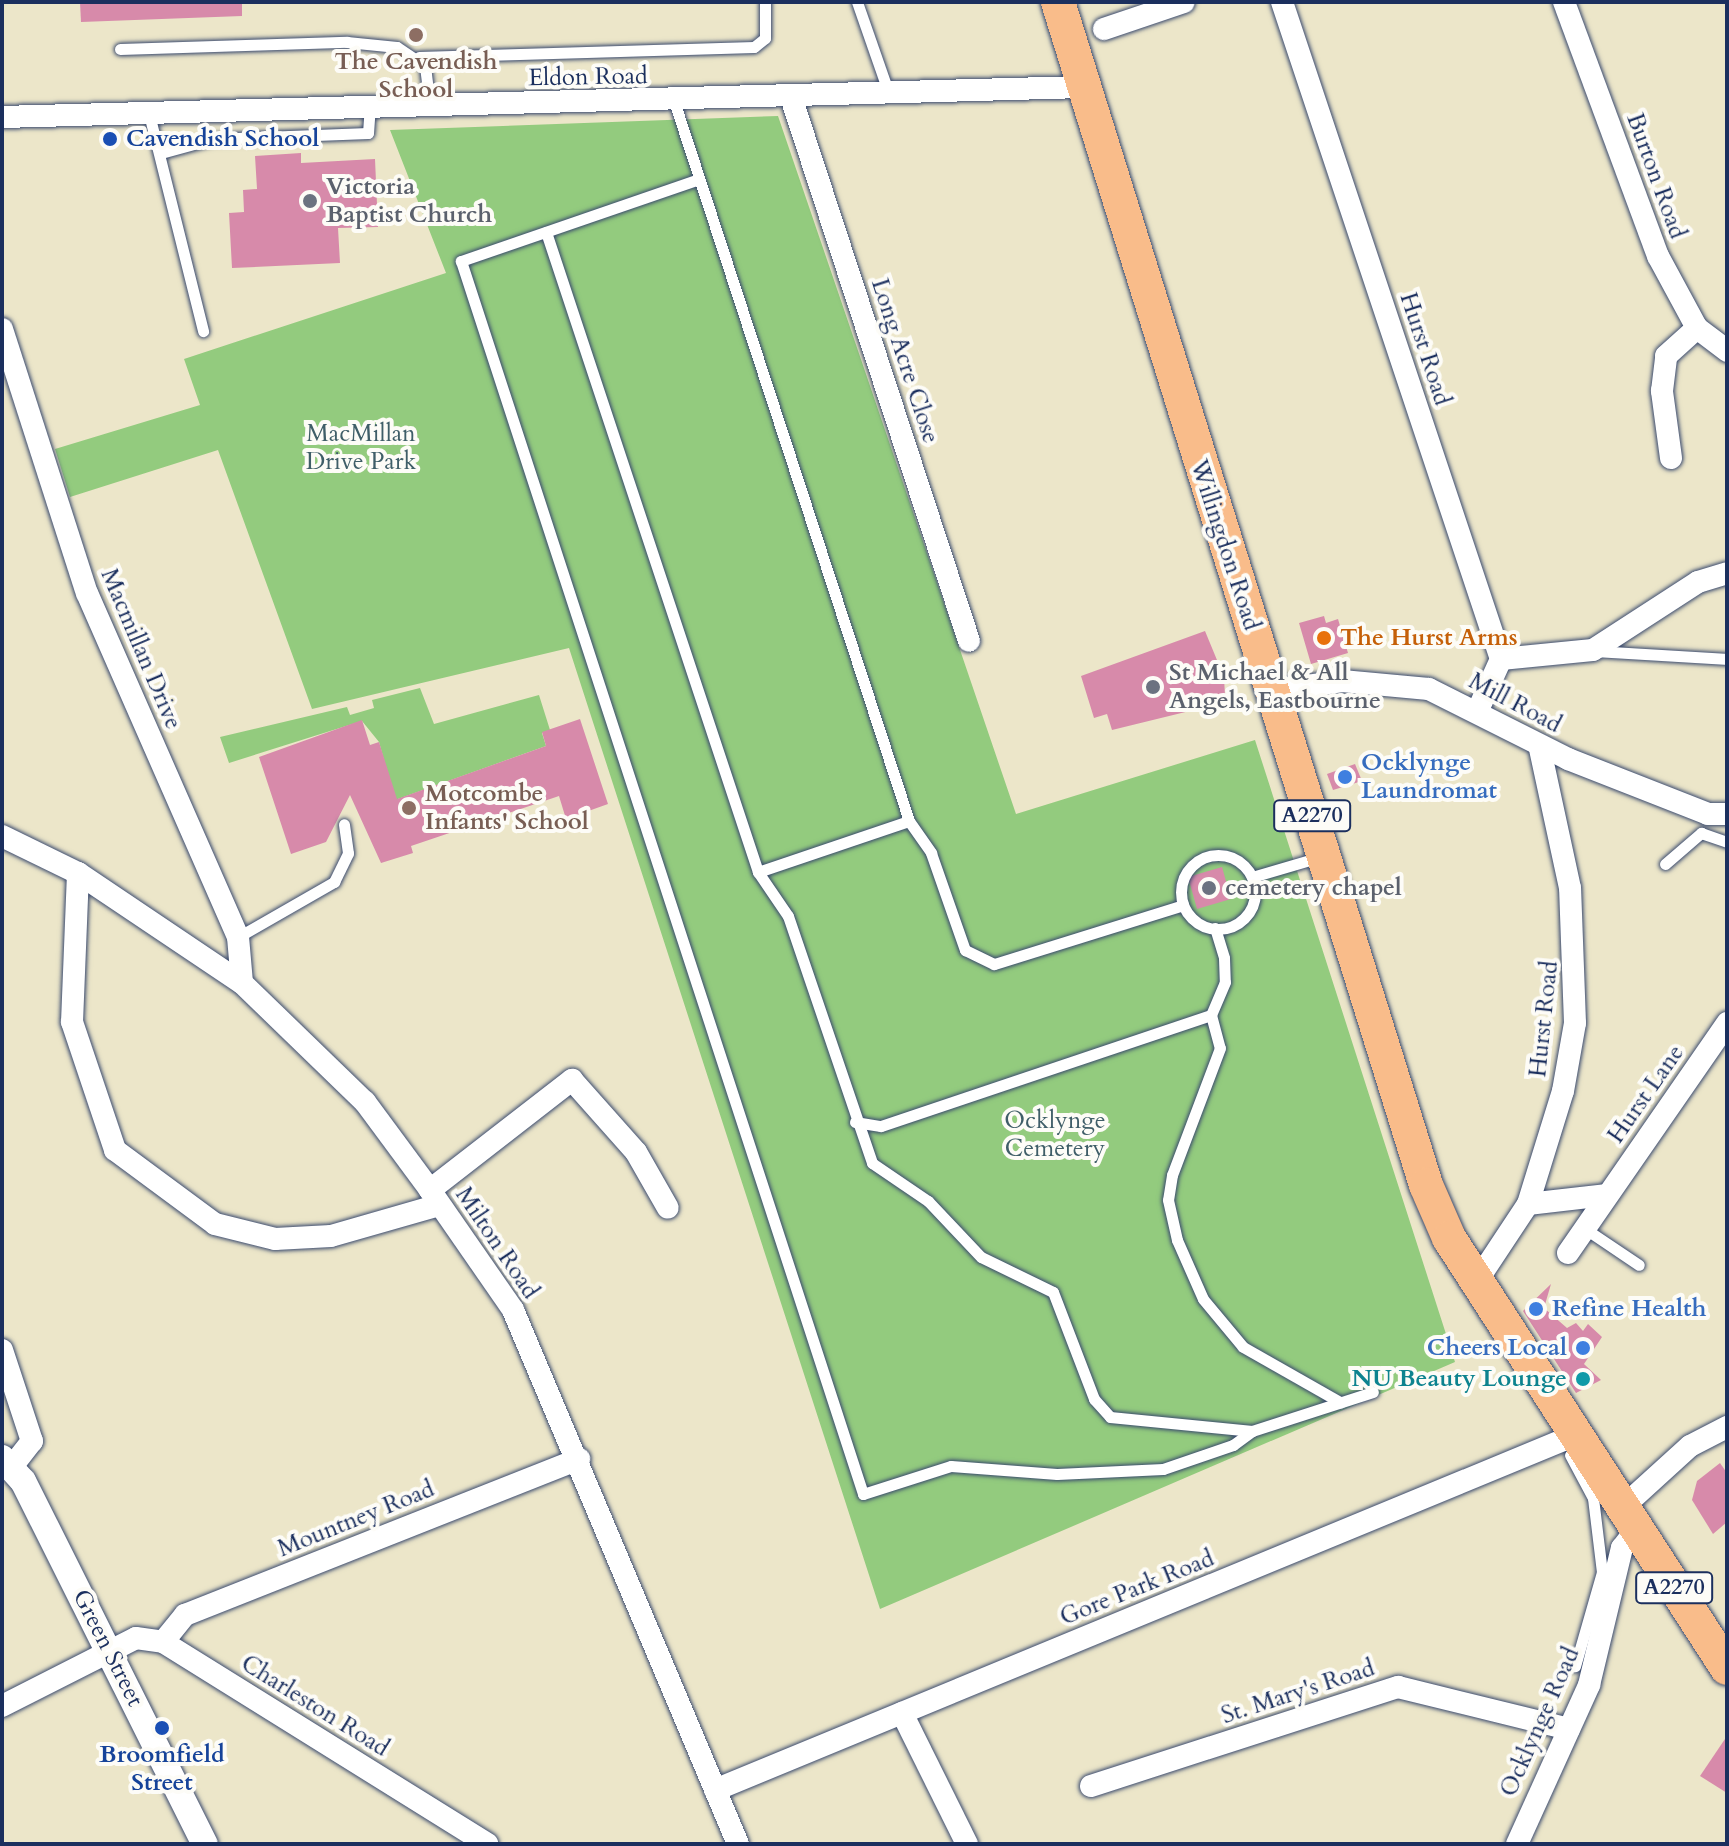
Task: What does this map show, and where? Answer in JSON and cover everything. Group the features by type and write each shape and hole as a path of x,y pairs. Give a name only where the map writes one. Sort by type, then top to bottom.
{"main road":[{"name":"Willingdon Road","path":"1058,2 1080,87 1325,855 1426,1185 1477,1281 1570,1437 1630,1518"},
{"name":"A2270","path":"1630,1518 1727,1668"}],"street":[{"path":"1104,29 1184,2"},
{"name":"Hurst Road","path":"1282,2 1501,659"},
{"name":"Burton Road","path":"1564,2 1658,256 1697,328 1727,351"},
{"name":"Eldon Road","path":"2,117 370,102 430,105 674,101 1080,87"},
{"name":"Long Acre Close","path":"791,97 969,641"},
{"path":"1671,458 1662,391 1666,356 1697,328"},
{"name":"Macmillan Drive","path":"2,329 87,593 238,937 242,983"},
{"path":"1478,710 1501,659 1587,652 1698,582 1727,573"},
{"name":"Mill Road","path":"1272,691 1397,682 1478,710 1539,745 1708,814 1727,814"},
{"name":"Hurst Road","path":"1477,1281 1528,1204 1563,1091 1578,958 1539,745"},
{"name":"Milton Road","path":"2,836 78,873 242,983 365,1102 435,1197 513,1310 579,1459 738,1844"},
{"path":"78,873 72,1022 115,1150 215,1224 275,1239 331,1236 435,1197 572,1080 636,1152 668,1208"},
{"name":"Hurst Lane","path":"1568,1253 1727,1023"},
{"path":"1528,1204 1607,1195"},
{"path":"2,1350 32,1441 4,1460"},
{"path":"1630,1518 1690,1446 1725,1433"},
{"name":"Gore Park Road","path":"715,1790 1570,1437"},
{"name":"Mountney Road","path":"163,1642 185,1615 579,1459"},
{"name":"Green Street","path":"4,1460 111,1650 205,1844"},
{"name":"Ocklynge Road","path":"1517,1844 1569,1729 1611,1617 1630,1518"},
{"path":"2,1706 136,1638 163,1642"},
{"name":"Charleston Road","path":"163,1642 487,1844"},
{"name":"St. Mary's Road","path":"1091,1786 1398,1687 1569,1729"},
{"path":"902,1713 967,1844"}],"lane":[{"path":"120,49 347,42 419,57 754,47 765,38 765,2"},
{"path":"857,2 889,94"},
{"path":"419,57 430,105"},
{"path":"674,101 909,821 931,853 965,950 982,963 1183,905"},
{"path":"161,153 212,139 368,133 370,102"},
{"path":"148,110 203,331"},
{"path":"699,179 461,261 863,1494 951,1466 1057,1474 1163,1469 1233,1445 1252,1431 1373,1392"},
{"path":"546,232 758,872 788,916 855,1122 872,1163 928,1201 981,1257 1053,1292 1100,1409 1121,1421 1252,1431"},
{"path":"1587,652 1727,659"},
{"path":"758,872 909,821"},
{"path":"238,937 334,882 348,853 344,824"},
{"path":"1665,864 1701,833 1727,842"},
{"path":"1252,877 1325,855"},
{"path":"1210,856 1235,859 1252,877 1249,911 1232,926 1215,928 1197,923 1183,905 1188,869 1210,856"},
{"path":"1215,928 1225,982 1211,1015 1217,1061 1172,1175 1168,1200 1177,1240 1203,1299 1243,1347 1340,1402"},
{"path":"855,1122 881,1126 1211,1015"},
{"path":"1584,1228 1639,1265"},
{"path":"1570,1437 1593,1498 1602,1572 1575,1666"}],"green space":[{"name":"Ocklynge Cemetery","path":"778,116 1016,814 1255,740 1455,1362 880,1609 569,648 312,709 218,450 70,497 55,449 200,405 184,359 446,273 390,130"},
{"path":"420,688 434,724 539,695 550,730 542,733 546,746 395,800 379,742 362,721 229,763 220,737 347,707 350,715 374,708 372,700"}],"building":[{"path":"80,2 242,2 242,16 81,22"},
{"name":"Victoria Baptist Church","path":"301,153 301,163 375,159 378,227 338,228 340,263 232,268 229,213 244,212 243,190 257,189 255,156"},
{"name":"The Hurst Arms","path":"1324,616 1326,623 1338,619 1348,653 1311,664 1299,623"},
{"name":"St Michael & All Angels, Eastbourne","path":"1205,631 1224,677 1225,696 1214,705 1112,730 1107,714 1094,718 1081,676"},
{"path":"580,719 608,804 566,819 559,796 411,846 413,853 381,863 350,795 326,842 291,854 259,757 362,720 370,745 379,742 397,799 546,746 542,732"},
{"name":"Ocklynge Laundromat","path":"1355,764 1362,781 1333,790 1327,774"},
{"name":"cemetery chapel","path":"1222,867 1231,899 1197,909 1188,877"},
{"path":"1551,1284 1544,1308 1567,1328 1576,1323 1583,1331 1588,1324 1602,1337 1584,1364 1601,1380 1576,1393 1523,1311"},
{"path":"1720,1463 1727,1473 1727,1522 1713,1534 1692,1500 1697,1481"},
{"path":"1727,1736 1727,1793 1700,1776"}],"place":[{"name":"The Cavendish School","path":"416,35"},
{"name":"Cavendish School","path":"110,139"},
{"name":"Victoria Baptist Church","path":"310,201"},
{"name":"The Hurst Arms","path":"1324,638"},
{"name":"St Michael & All Angels, Eastbourne","path":"1153,687"},
{"name":"Ocklynge Laundromat","path":"1345,777"},
{"name":"Motcombe Infants' School","path":"409,808"},
{"name":"cemetery chapel","path":"1209,888"},
{"name":"Refine Health","path":"1536,1309"},
{"name":"Cheers Local","path":"1583,1348"},
{"name":"NU Beauty Lounge","path":"1583,1379"},
{"name":"Broomfield Street","path":"162,1728"}],"park label":[{"name":"MacMillan Drive Park","path":"361,448"}]}
